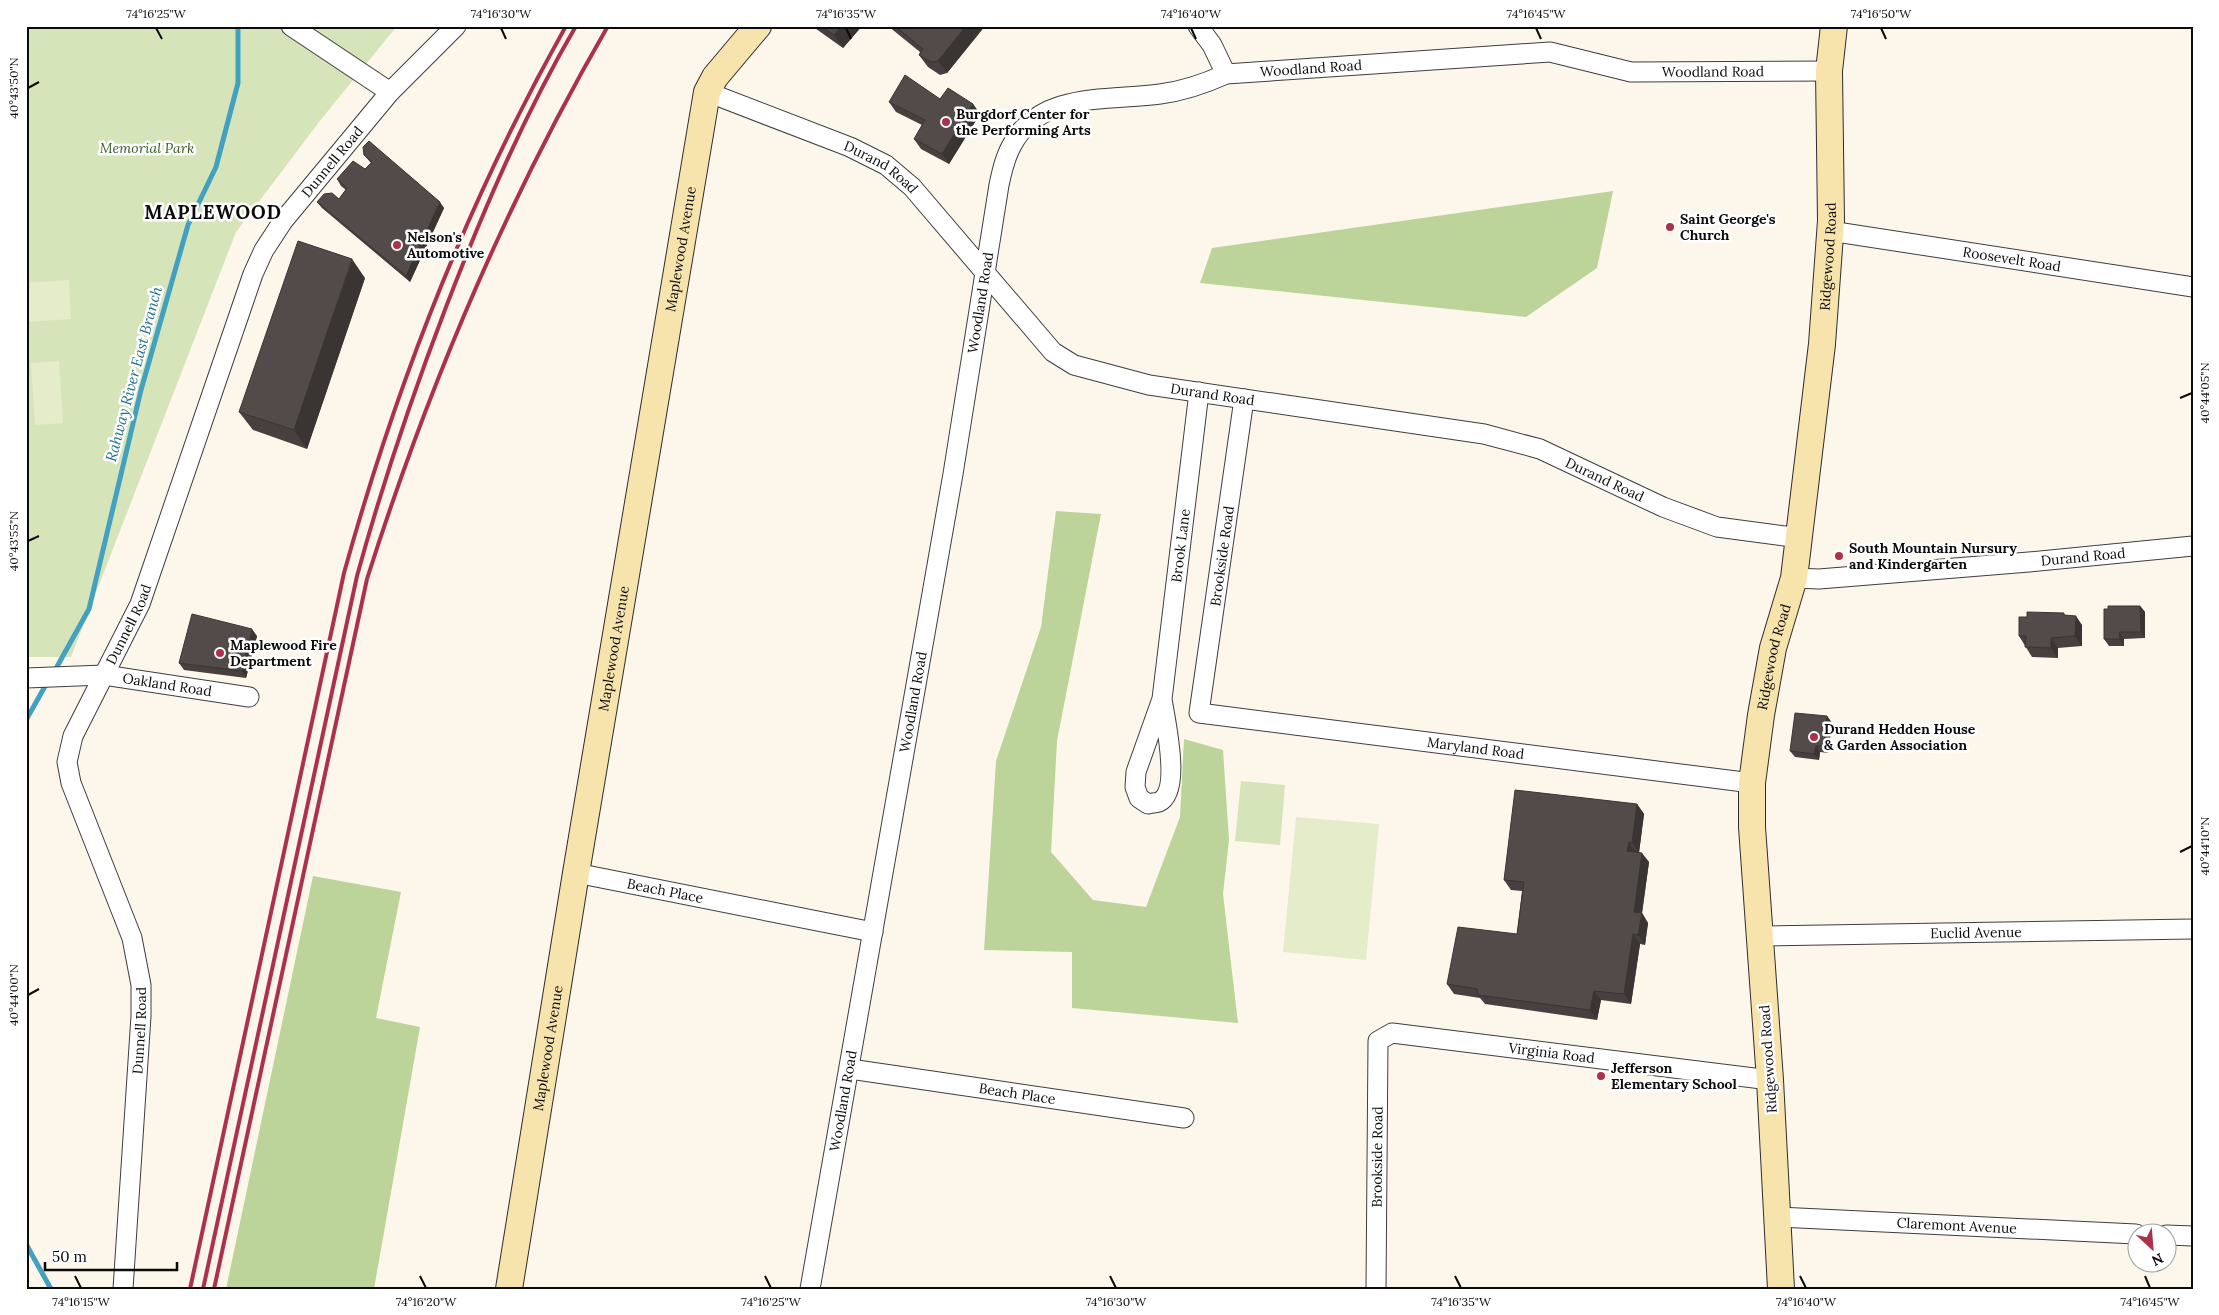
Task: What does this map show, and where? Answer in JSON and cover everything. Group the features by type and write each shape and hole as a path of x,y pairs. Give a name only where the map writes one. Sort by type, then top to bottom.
{"street":[{"path":"291,26 390,92"},
{"name":"Dunnell Road","path":"124,1289 142,1016 141,985 132,938 70,783 67,762 73,736 140,604 252,274 283,221 390,92 456,26"},
{"name":"Maplewood Avenue","path":"509,1289 576,873 707,92 715,77 758,26"},
{"path":"1198,26 1212,45 1226,74"},
{"name":"Ridgewood Road","path":"1781,1289 1770,1080 1752,827 1752,783 1761,715 1773,648 1794,578 1822,344 1830,231 1829,71 1834,26"},
{"name":"Woodland Road","path":"810,1289 953,474 999,185 1004,162 1019,133 1048,111 1079,101 1180,91 1226,74 1550,52 1631,72 1829,71"},
{"name":"Durand Road","path":"707,92 850,147 886,165 912,187 1053,352 1074,365 1149,385 1484,434 1540,449 1663,507 1717,527 1800,538"},
{"name":"Roosevelt Road","path":"1830,231 2193,287"},
{"name":"Brook Lane","path":"1162,699 1199,392"},
{"name":"Brookside Road","path":"1200,714 1244,399"},
{"name":"Durand Road","path":"1794,578 1819,579 2019,563 2193,546"},
{"name":"Oakland Road","path":"32,678 104,675 249,697"},
{"name":"Maryland Road","path":"1200,714 1752,783"},
{"name":"Beach Place","path":"576,873 873,932"},
{"name":"Euclid Avenue","path":"1760,936 2193,929"},
{"name":"Brookside Road","path":"1376,1289 1378,1041 1392,1032"},
{"name":"Virginia Road","path":"1392,1032 1770,1080"},
{"name":"Beach Place","path":"850,1069 1184,1118"},
{"name":"Claremont Avenue","path":"1778,1218 2126,1234"},
{"path":"2176,1235 2193,1236"}],"green space":[{"name":"Memorial Park","path":"26,26 397,26 319,122 236,232 71,657 26,657"},
{"path":"1613,191 1597,268 1526,317 1200,283 1212,248"},
{"path":"69,280 71,319 26,322 26,283"},
{"path":"59,361 63,423 35,425 31,363"},
{"path":"1056,511 1101,514 1057,741 1051,852 1093,900 1146,907 1180,817 1184,739 1223,750 1229,840 1223,894 1238,1023 1072,1008 1072,952 984,950 996,761 1041,627"},
{"path":"1241,781 1285,785 1280,845 1235,841"},
{"path":"1296,817 1379,824 1366,960 1283,952"},
{"path":"313,876 401,892 376,1018 420,1027 374,1289 226,1289"}],"building":[{"path":"821,26 842,26 834,35"},
{"path":"895,26 966,26 938,61 931,62 919,55 923,49"},
{"name":"Burgdorf Center for the Performing Arts","path":"905,75 940,99 948,88 973,104 942,154 914,139 925,120 889,102"},
{"name":"Nelson's Automotive","path":"369,141 440,202 406,276 317,202 324,194 332,193 339,199 347,188 337,179 353,161 365,169 372,162 364,155 363,147"},
{"path":"298,241 352,259 294,430 239,412"},
{"path":"2108,606 2140,606 2141,632 2119,632 2120,639 2104,639 2104,609 2108,609"},
{"path":"2027,612 2064,613 2064,615 2076,616 2075,636 2051,638 2051,648 2025,647 2026,636 2019,636 2019,617 2027,617"},
{"name":"Maplewood Fire Department","path":"192,614 252,629 242,671 179,663"},
{"name":"Durand Hedden House & Garden Association","path":"1795,713 1827,716 1824,746 1816,746 1814,754 1790,751"},
{"path":"1515,790 1637,804 1632,843 1629,842 1627,851 1642,853 1634,912 1642,913 1638,935 1633,934 1624,994 1594,991 1590,1010 1478,995 1477,989 1447,984 1458,927 1517,934 1524,882 1504,880"}],"waterway":[{"name":"Rahway River East Branch","path":"54,672 89,609 141,390 188,225 216,167 238,83 238,26"},
{"name":"Rahway River East Branch","path":"26,720 48,681"},
{"name":"Rahway River East Branch","path":"26,1244 51,1289"}],"railway":[{"path":"190,1289 344,573 365,502 387,431 438,293 497,158 566,26"},
{"path":"203,1289 357,576 387,474 421,374 475,235 505,164 539,94 576,26"},
{"path":"214,1289 367,579 416,436 472,296 536,159 608,26"}],"place":[{"name":"Burgdorf Center for the Performing Arts","path":"946,122"},
{"name":"Saint George's Church","path":"1670,227"},
{"name":"Nelson's Automotive","path":"397,245"},
{"name":"South Mountain Nursury and Kindergarten","path":"1839,556"},
{"name":"Maplewood Fire Department","path":"220,653"},
{"name":"Durand Hedden House & Garden Association","path":"1814,737"},
{"name":"Jefferson Elementary School","path":"1601,1076"}],"district":[{"name":"MAPLEWOOD","path":"213,212"}]}
